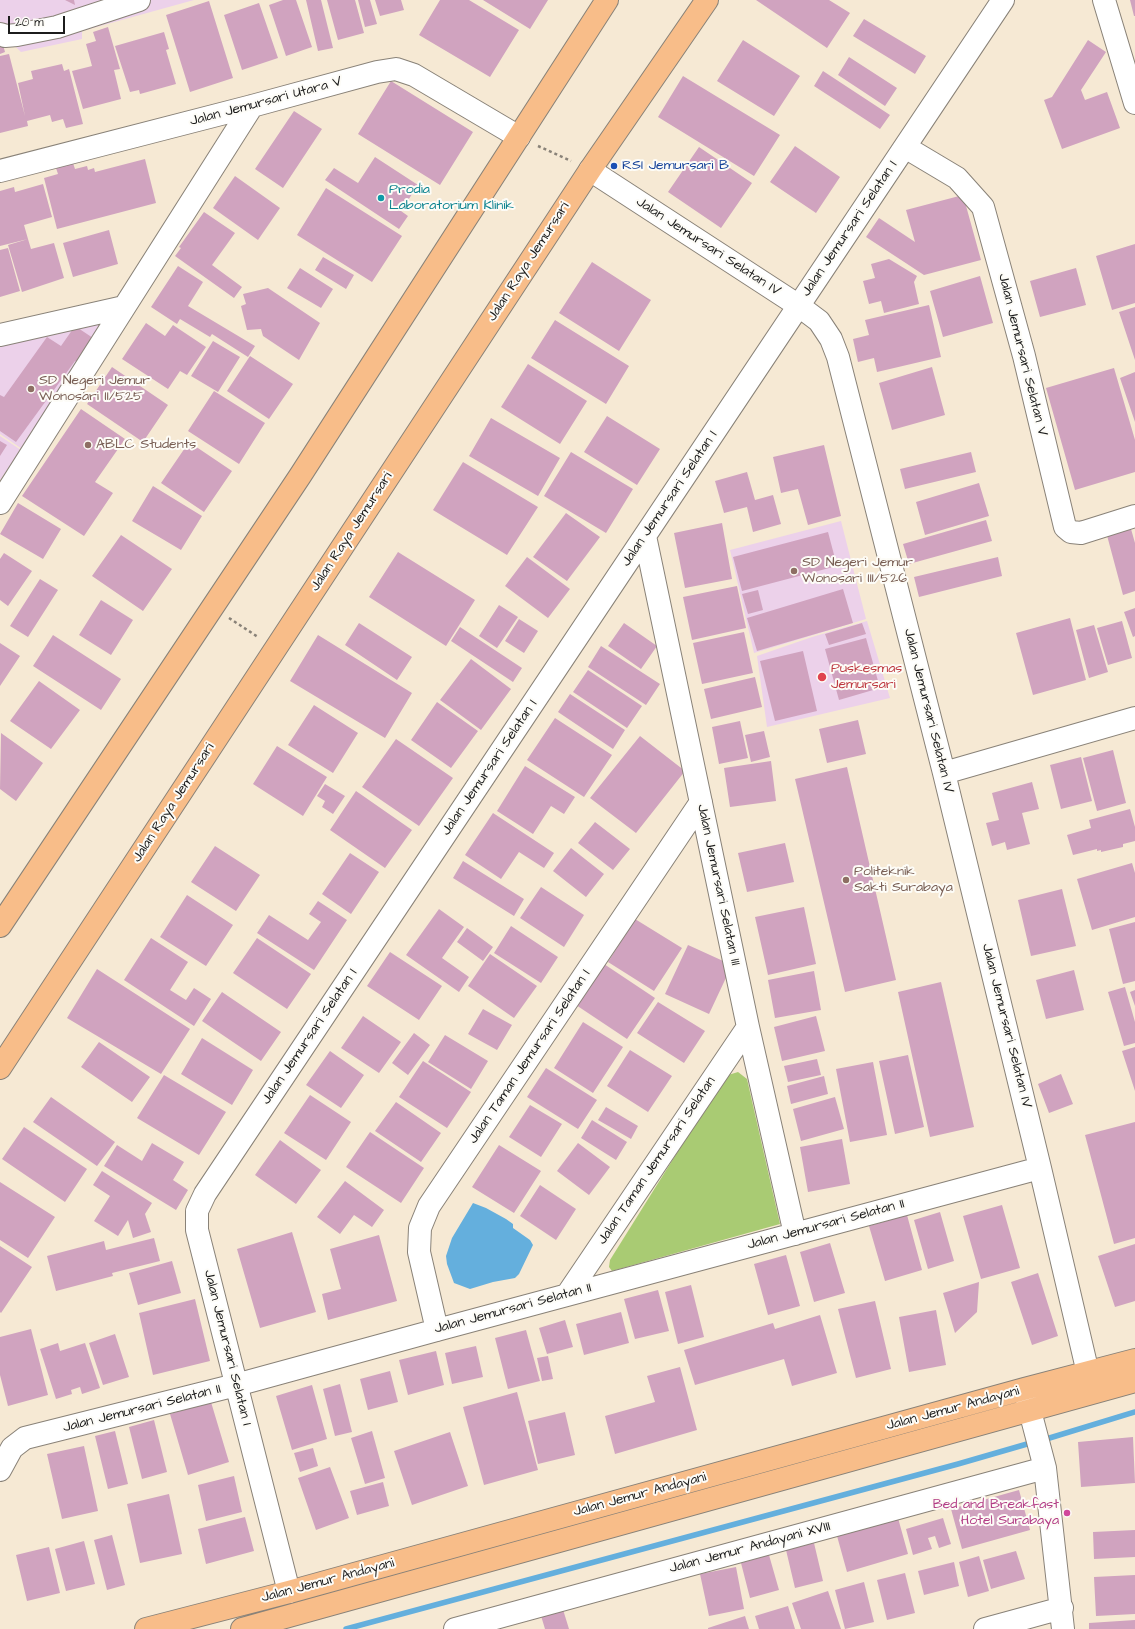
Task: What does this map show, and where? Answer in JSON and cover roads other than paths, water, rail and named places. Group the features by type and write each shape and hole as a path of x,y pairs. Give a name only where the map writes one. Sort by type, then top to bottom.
{"main road":[{"path":"0,926 295,482 526,140 607,0"},
{"name":"Jalan Raya Jemursari","path":"0,1068 582,166 707,0"},
{"name":"Jalan Jemur Andayani","path":"242,1629 1025,1400 1088,1373 1135,1360"},
{"name":"Jalan Jemur Andayani","path":"146,1629 1025,1400 1135,1381"}],"street":[{"path":"0,34 5,36 17,36 57,27 139,0"},
{"name":"Jalan Jemursari Selatan I","path":"289,1592 197,1230 197,1211 203,1199 1003,0"},
{"path":"1104,0 1135,103"},
{"name":"Jalan Jemursari Utara V","path":"0,171 377,72 396,69 414,75 526,140"},
{"path":"0,503 252,106"},
{"name":"Jalan Jemursari Selatan V","path":"905,147 956,178 983,207 1024,356 1065,527 1071,532 1081,532 1135,516"},
{"name":"Jalan Jemursari Selatan IV","path":"582,166 799,306 819,321 831,339 838,357 944,773 1088,1373"},
{"path":"0,335 124,307"},
{"name":"Jalan Jemursari Selatan III","path":"645,536 748,1027 795,1234"},
{"path":"944,773 1134,724"},
{"name":"Jalan Taman Jemursari Selatan I","path":"437,1330 419,1252 420,1228 429,1206 701,802"},
{"name":"Jalan Taman Jemursari Selatan","path":"567,1295 748,1027"},
{"name":"Jalan Jemursari Selatan II","path":"0,1470 12,1448 25,1438 236,1385 1040,1168"},
{"path":"985,1629 1062,1619 1038,1451 1025,1400"},
{"name":"Jalan Jemur Andayani XVIII","path":"455,1629 1038,1451"}],"water":[{"path":"473,1203 506,1219 513,1224 513,1228 530,1240 533,1245 519,1274 515,1278 493,1282 470,1289 454,1283 447,1264 446,1256 452,1238"}],"waterway":[{"path":"1043,1440 1135,1412"},
{"path":"346,1629 958,1464 1034,1442"}],"place":[{"name":"RSI Jemursari B","path":"614,166"},
{"name":"Prodia Laboratorium Klinik","path":"381,198"},
{"name":"SD Negeri Jemur Wonosari II/525","path":"31,389"},
{"name":"ABLC Students","path":"88,445"},
{"name":"SD Negeri Jemur Wonosari III/526","path":"794,571"},
{"name":"Puskesmas Jemursari","path":"822,677"},
{"name":"Politeknik Sakti Surabaya","path":"846,880"},
{"name":"Bed and Breakfast Hotel Surabaya","path":"1067,1513"}]}
